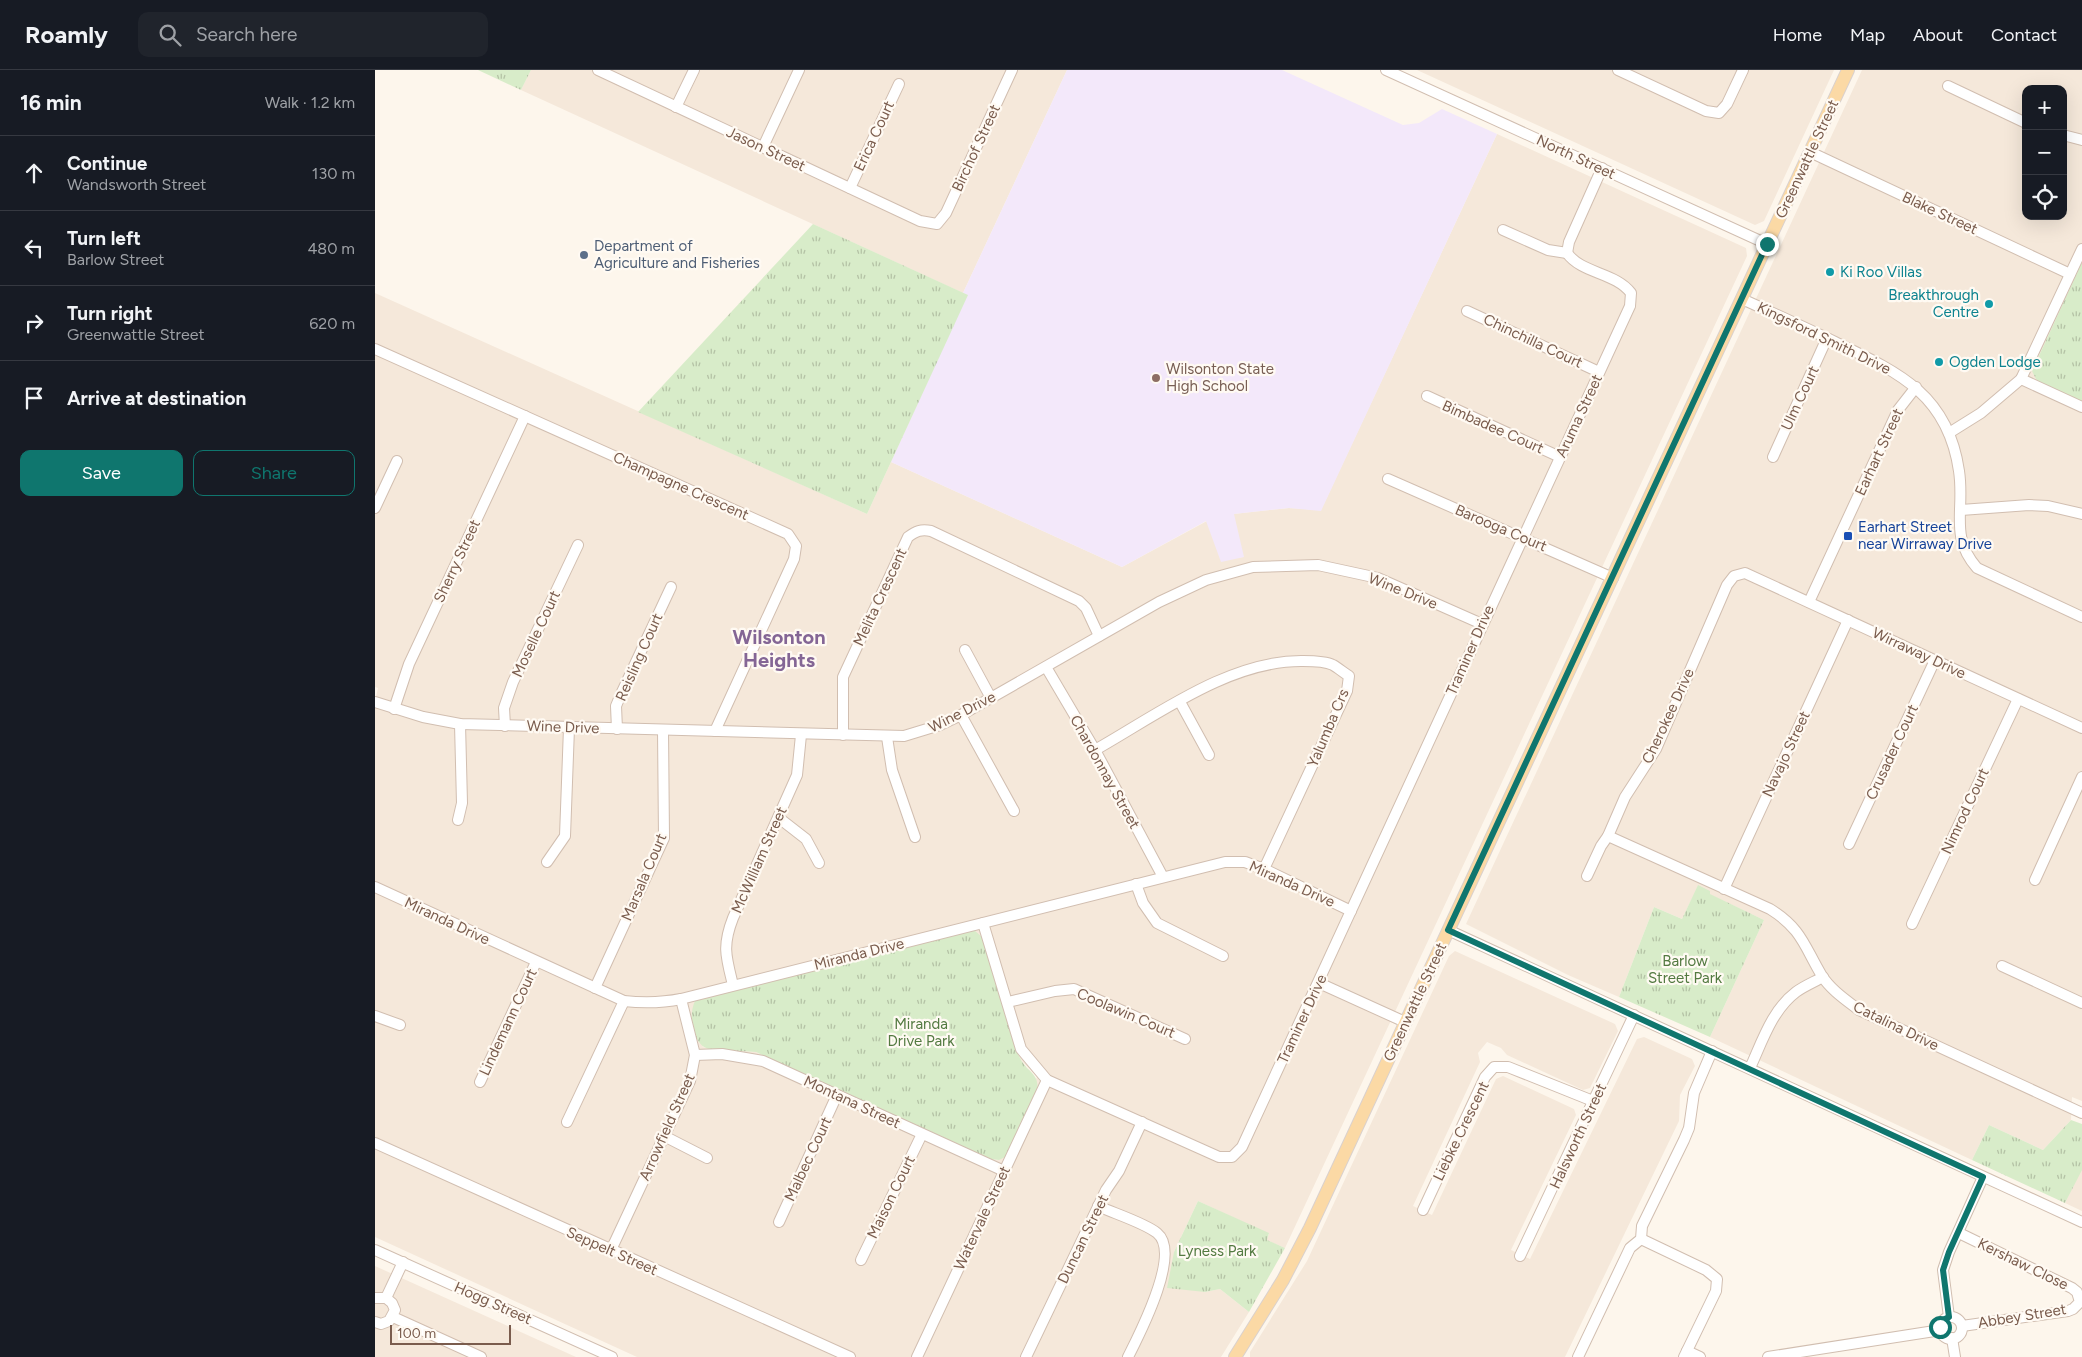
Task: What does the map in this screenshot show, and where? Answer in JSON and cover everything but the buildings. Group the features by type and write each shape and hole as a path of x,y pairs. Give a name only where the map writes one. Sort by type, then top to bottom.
{"main road":[{"name":"Greenwattle Street","path":"1235,1357 1283,1280 1310,1228 1848,70"}],"street":[{"name":"Jason Street","path":"598,70 920,221 937,224"},
{"path":"676,107 694,70"},
{"path":"763,147 799,70"},
{"name":"Birchof Street","path":"937,224 946,213 1013,70"},
{"name":"North Street","path":"1386,70 1767,244"},
{"path":"1618,70 1640,75 1706,111 1719,113 1727,104 1743,70"},
{"name":"Erica Court","path":"850,188 899,84"},
{"path":"1948,86 2022,121"},
{"path":"2067,136 2082,140"},
{"name":"Blake Street","path":"1810,152 2070,274"},
{"path":"1503,230 1549,250 1567,253 1569,242 1601,168"},
{"path":"1949,433 1981,413 2021,379 2082,249"},
{"name":"Aruma Street","path":"1523,538 1631,306 1631,294 1623,283 1577,263 1567,253"},
{"name":"Kingsford Smith Drive","path":"1742,299 1890,368 1916,387 1935,410 1949,433 1959,469 1960,540 1965,555 1977,568 2082,617"},
{"name":"Chinchilla Court","path":"1467,311 1599,372"},
{"name":"Ulm Court","path":"1773,457 1827,338"},
{"name":"Champagne Crescent","path":"375,349 788,534 796,546 794,559 715,731"},
{"path":"2021,379 2082,407"},
{"name":"Earhart Street","path":"1809,602 1898,410 1916,387"},
{"name":"Bimbadee Court","path":"1427,396 1560,457"},
{"name":"Sherry Street","path":"394,709 409,664 525,416"},
{"path":"375,508 397,461"},
{"name":"Barooga Court","path":"1388,479 1613,578"},
{"path":"1961,510 2029,505 2048,506 2082,514"},
{"name":"Melita Crescent","path":"843,735 843,677 908,536 915,532 921,530 931,531 1079,600 1086,608 1099,636"},
{"name":"Traminer Drive","path":"983,923 1021,1049 1047,1080 1219,1157 1232,1157 1241,1147 1319,983 1523,538"},
{"name":"Moselle Court","path":"505,726 504,708 513,682 577,546"},
{"name":"Wine Drive","path":"375,702 423,718 460,724 801,735 904,736 924,731 961,714 1159,602 1206,580 1253,567 1318,565 1378,578 1482,624"},
{"name":"Cherokee Drive","path":"1587,876 1601,846 1608,836 1625,797 1656,749 1727,585 1734,576 1745,572 1757,577"},
{"name":"Wirraway Drive","path":"1757,577 2082,728"},
{"name":"Reisling Court","path":"617,729 616,706 671,587"},
{"name":"Navajo Street","path":"1724,889 1848,620"},
{"path":"965,650 991,698"},
{"name":"Yalumba Crs","path":"1095,750 1226,676 1268,663 1310,660 1332,664 1349,676 1347,692 1264,869"},
{"name":"Crusader Court","path":"1849,844 1935,660"},
{"name":"Chardonnay Street","path":"1045,667 1095,750 1163,877"},
{"name":"Nimrod Court","path":"1912,924 2018,698"},
{"path":"1180,702 1209,755"},
{"path":"961,714 1014,811"},
{"path":"458,820 462,803 460,724"},
{"path":"547,862 565,836 569,728"},
{"name":"Marsala Court","path":"595,988 664,838 663,730"},
{"name":"McWilliam Street","path":"733,985 725,953 725,940 799,770 801,735"},
{"path":"887,737 892,770 915,837"},
{"path":"2035,880 2082,777"},
{"path":"779,818 806,839 819,863"},
{"name":"Catalina Drive","path":"1608,836 1786,919 1807,946 1823,977 1841,996 1859,1010 2082,1112"},
{"name":"Miranda Drive","path":"375,887 623,1001 664,1003 1225,862 1245,862 1264,869 1351,911"},
{"path":"1137,884 1143,903 1157,923 1223,956"},
{"path":"1448,930 2082,1222"},
{"name":"Lindemann Court","path":"480,1082 536,962"},
{"path":"2002,966 2082,1003"},
{"path":"1750,1068 1774,1017 1783,1004 1796,992 1823,977"},
{"path":"1319,983 1405,1022"},
{"name":"Coolawin Court","path":"1008,1002 1055,991 1074,989 1185,1039"},
{"name":"Arrowfield Street","path":"611,1250 691,1081 695,1055 681,999"},
{"path":"567,1122 623,1001"},
{"name":"Halsworth Street","path":"1521,1256 1563,1170 1634,1015"},
{"path":"375,1016 400,1024"},
{"path":"1641,1239 1641,1226 1689,1128 1694,1093 1712,1051"},
{"name":"Montana Street","path":"695,1055 722,1054 763,1061 1004,1171"},
{"name":"Liebke Crescent","path":"1423,1210 1485,1078 1495,1067 1507,1067 1593,1101"},
{"name":"Watervale Street","path":"917,1357 1047,1080"},
{"name":"Malbec Court","path":"779,1222 837,1095"},
{"name":"Duncan Street","path":"1026,1357 1098,1206 1119,1171 1142,1122"},
{"name":"Maison Court","path":"861,1260 922,1134"},
{"path":"664,1136 707,1158"},
{"name":"Seppelt Street","path":"375,1144 850,1357"},
{"path":"1949,1317 1943,1270 1983,1177"},
{"path":"1098,1206 1157,1233 1164,1241 1165,1252 1153,1305 1128,1357"},
{"name":"Kershaw Close","path":"1959,1233 2072,1288 2077,1292 2079,1302"},
{"path":"1641,1239 1706,1270 1717,1279 1716,1291 1685,1354 1700,1357"},
{"path":"1578,1357 1630,1248 1641,1239"},
{"name":"Hogg Street","path":"375,1250 612,1357"},
{"path":"386,1298 403,1262"},
{"path":"375,1298 386,1298 394,1306 393,1318"},
{"name":"Abbey Street","path":"1962,1326 2068,1311 2073,1309 2079,1302"},
{"path":"1949,1317 1959,1320 1962,1326 1961,1333 1951,1338 1945,1336 1941,1330 1941,1323 1949,1317"},
{"path":"375,1323 385,1323 393,1318"},
{"path":"393,1318 481,1357"},
{"path":"1768,1357 1941,1330"},
{"path":"1951,1338 1955,1357"}],"shaded area":[{"path":"531,70 1067,70 963,293 521,90"},
{"name":"Wilsonton State High School","path":"1067,70 1282,70 1403,125 1419,123 1442,109 1497,134 1321,511 1289,508 1234,514 1244,557 1221,562 1206,521 1122,567 891,462 967,295 963,293"},
{"path":"1417,70 1834,70 1764,221 1755,225"},
{"path":"1862,70 2082,70 2082,262 2032,371 2082,402 2082,1101 2072,1097 2071,1120 2043,1150 1989,1125 1972,1160 1710,1037 1764,920 1709,894 1698,886 1682,919 1654,907 1619,997 1568,975 1466,924"},
{"path":"1497,134 1746,248 1747,256 1285,1248 1266,1240 1269,1234 1198,1201 1174,1252 1205,1292 1220,1289 1249,1312 1221,1357 637,1357 375,1237 375,701 378,688 375,687 375,293 867,514 891,462 1122,567 1207,521 1238,558 1243,557 1233,514 1289,508 1321,510","holes":["985,943 1020,1059 1037,1077 999,1160 992,1159 756,1052 702,1047"]},
{"path":"1455,951 1615,1024 1618,1031 1590,1088 1583,1090 1507,1055 1501,1048 1487,1042 1478,1053 1480,1062 1413,1206 1432,1215 1496,1079 1503,1076 1574,1109 1576,1115 1511,1250 1530,1259 1637,1039 1644,1037 1692,1059 1695,1066 1680,1095 1679,1121 1565,1357 1250,1357 1250,1352 1307,1261 1449,956"},
{"path":"2082,1170 2082,1211 2065,1203"},
{"path":"375,1266 576,1357 375,1357"}],"green space":[{"path":"478,70 531,70 521,90"},
{"path":"813,224 968,295 867,514 638,412"},
{"path":"2082,262 2082,402 2037,381 2032,371"},
{"name":"Barlow Street Park","path":"1698,885 1710,891 1710,894 1764,920 1710,1037 1619,997 1654,907 1682,919"},
{"name":"Miranda Drive Park","path":"968,931 975,931 981,936 992,966 1014,1043 1020,1058 1035,1076 1037,1084 1037,1089 1005,1157 999,1160 991,1159 756,1052 709,1049 703,1046 695,1036 692,1014 695,1001"},
{"path":"2071,1120 2082,1124 2082,1170 2065,1203 1972,1160 1989,1125 2043,1150"},
{"name":"Lyness Park","path":"1198,1201 1269,1233 1267,1240 1285,1248 1249,1312 1220,1289 1205,1292 1167,1288 1174,1252"}],"place":[{"name":"Department of Agriculture and Fisheries","path":"584,255"},
{"name":"Ki Roo Villas","path":"1830,272"},
{"name":"Breakthrough Centre","path":"1989,304"},
{"name":"Ogden Lodge","path":"1939,362"},
{"name":"Wilsonton State High School","path":"1156,378"},
{"name":"Earhart Street near Wirraway Drive","path":"1848,536"}],"district":[{"name":"Wilsonton Heights","path":"779,648"}],"route":[{"path":"1767,244 1448,930 1983,1177 1949,1252 1943,1270 1949,1317 1943,1320 1940,1327"}]}
